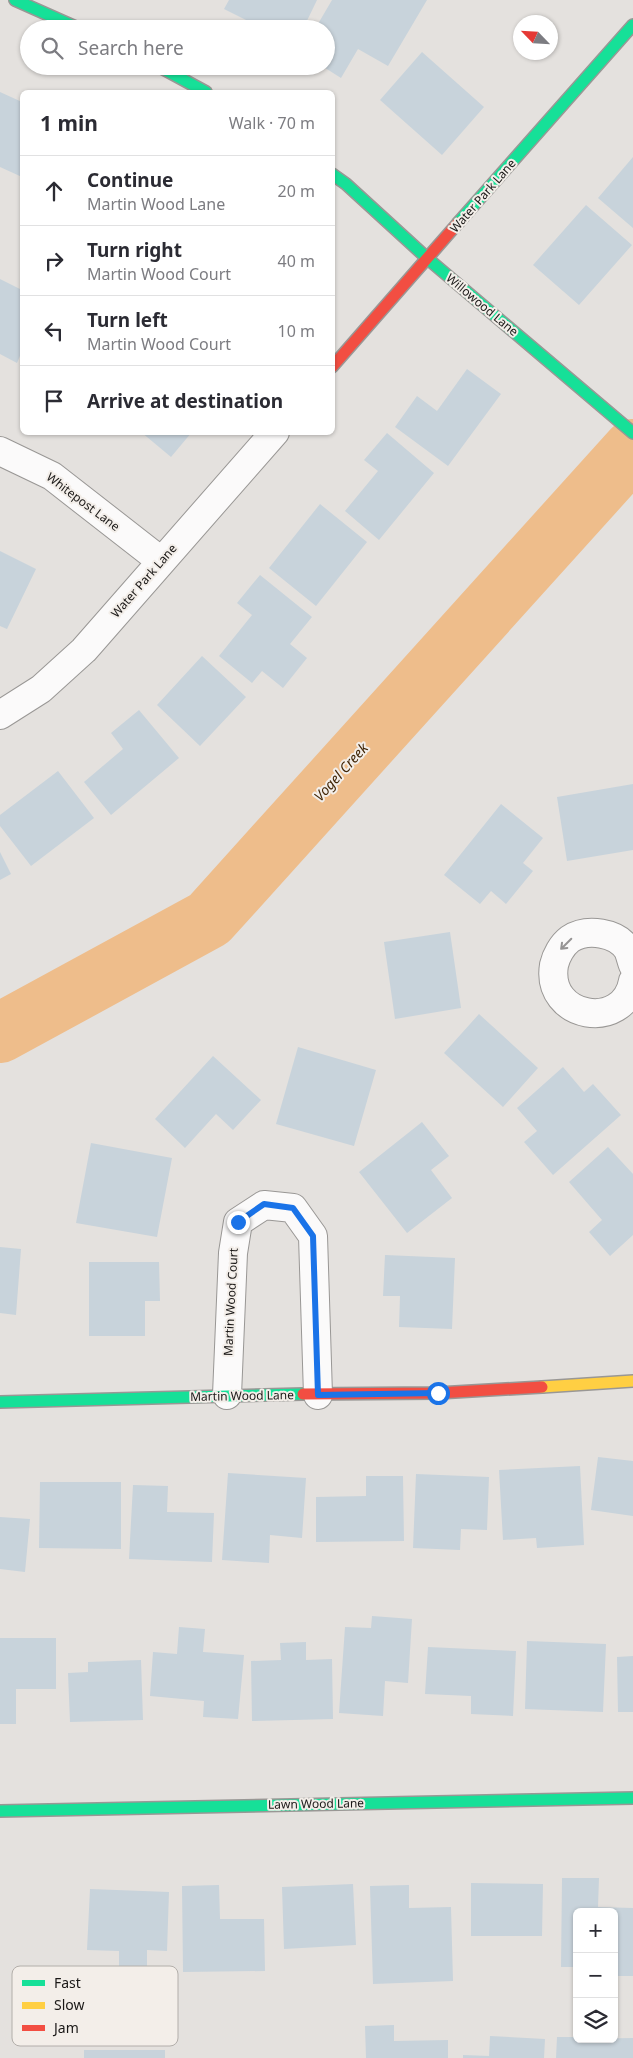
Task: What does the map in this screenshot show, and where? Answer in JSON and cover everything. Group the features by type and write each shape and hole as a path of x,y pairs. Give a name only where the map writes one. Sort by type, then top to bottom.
{"street":[{"path":"15,0 60,20"},
{"name":"Water Park Lane","path":"335,364 633,25"},
{"path":"175,75 202,90"},
{"name":"Willowood Lane","path":"335,176 346,184 428,260 632,432"},
{"name":"Water Park Lane","path":"0,715 41,688 84,650 272,435"},
{"name":"Whitepost Lane","path":"0,451 52,476 160,561"},
{"path":"630,996 618,1007 597,1014 576,1011 560,997 552,976 556,956 570,939 590,932 611,936 627,949 633,965"},
{"name":"Martin Wood Court","path":"227,1396 232,1253 238,1222 264,1204 293,1208 313,1236 318,1395"},
{"name":"Martin Wood Lane","path":"0,1402 438,1393 633,1381"},
{"name":"Lawn Wood Lane","path":"0,1811 633,1798"}],"building":[{"path":"229,0 317,0 307,20 246,20 224,9"},
{"path":"332,0 427,0 388,66 358,49 341,78 335,74 335,20 320,20"},
{"path":"422,52 484,107 442,155 380,100"},
{"path":"0,92 20,101 20,176 0,167"},
{"path":"633,157 633,228 598,198"},
{"path":"586,205 632,245 579,305 533,265"},
{"path":"0,279 20,289 20,356 17,363 0,354"},
{"path":"467,369 501,394 448,466 395,427 417,396 437,411"},
{"path":"387,433 434,473 379,540 345,511 378,471 364,460"},
{"path":"145,435 189,435 171,457"},
{"path":"320,504 367,542 316,606 269,568"},
{"path":"0,551 36,569 7,629 0,626"},
{"path":"260,575 312,617 290,644 307,658 283,688 262,671 252,683 219,656 252,615 237,603"},
{"path":"202,656 246,697 200,746 157,705"},
{"path":"139,710 179,758 111,815 84,782 123,749 111,733"},
{"path":"58,771 94,818 31,866 0,826 0,815"},
{"path":"633,784 633,850 567,861 557,797"},
{"path":"501,804 543,838 523,863 533,871 506,904 491,891 480,904 444,875"},
{"path":"0,852 11,874 0,880"},
{"path":"450,932 461,1008 395,1019 384,942"},
{"path":"479,1014 538,1068 503,1107 444,1053"},
{"path":"298,1047 376,1070 354,1146 276,1124"},
{"path":"213,1056 261,1100 233,1130 216,1114 185,1148 155,1119"},
{"path":"563,1067 584,1092 593,1084 621,1115 553,1175 524,1142 537,1131 517,1108"},
{"path":"422,1122 449,1156 431,1170 452,1198 407,1233 359,1172"},
{"path":"91,1143 172,1158 157,1237 76,1223"},
{"path":"608,1147 633,1174 633,1235 610,1256 589,1232 602,1220 569,1182"},
{"path":"0,1247 21,1249 16,1315 0,1313"},
{"path":"385,1255 455,1258 452,1329 399,1327 400,1296 383,1296"},
{"path":"89,1262 159,1262 160,1301 145,1301 145,1336 89,1336"},
{"path":"598,1457 633,1461 633,1516 591,1510"},
{"path":"580,1466 584,1545 537,1548 536,1538 503,1540 499,1470"},
{"path":"228,1473 306,1478 302,1538 270,1535 269,1563 222,1560"},
{"path":"416,1474 489,1477 487,1530 461,1529 460,1550 413,1548"},
{"path":"366,1476 403,1476 404,1541 316,1542 316,1497 366,1496"},
{"path":"40,1482 121,1482 121,1549 39,1548"},
{"path":"133,1485 168,1486 167,1512 214,1513 212,1562 129,1559"},
{"path":"0,1517 30,1519 25,1572 0,1569"},
{"path":"372,1616 412,1619 408,1683 385,1681 383,1716 339,1713 345,1627 371,1628"},
{"path":"179,1627 205,1629 203,1652 244,1655 238,1719 203,1717 204,1701 150,1696 153,1652 177,1654"},
{"path":"0,1638 56,1638 56,1689 16,1689 16,1724 0,1724"},
{"path":"527,1641 606,1644 603,1712 525,1709"},
{"path":"306,1642 306,1660 332,1659 333,1719 252,1721 251,1661 281,1660 280,1643"},
{"path":"428,1647 516,1651 513,1716 471,1714 471,1696 425,1694"},
{"path":"633,1656 633,1712 618,1712 617,1657"},
{"path":"141,1660 143,1720 70,1722 68,1673 88,1672 88,1662"},
{"path":"562,1878 599,1878 598,1907 633,1908 633,1976 618,1976 618,1908 573,1908 573,1967 561,1967"},
{"path":"471,1883 543,1884 542,1936 471,1936"},
{"path":"353,1884 356,1945 284,1949 282,1887"},
{"path":"219,1885 220,1919 264,1919 265,1971 183,1972 182,1886"},
{"path":"409,1885 409,1908 451,1907 453,1981 373,1984 370,1886"},
{"path":"90,1889 169,1892 167,1951 147,1950 147,1966 119,1966 119,1951 87,1950"},
{"path":"394,2025 394,2041 448,2040 448,2058 366,2058 365,2026"},
{"path":"490,2036 545,2039 544,2058 463,2058 463,2055 489,2056"},
{"path":"557,2037 573,2037 573,2043 618,2043 618,2038 633,2038 633,2058 556,2058"},
{"path":"84,2050 165,2050 165,2058 84,2058"}],"waterway":[{"name":"Vogel Creek","path":"0,1033 209,919 633,449"}],"traffic: fast":[{"path":"15,0 60,20"},
{"path":"458,223 633,25"},
{"path":"175,75 202,90"},
{"path":"335,176 428,259 633,433"},
{"path":"0,1402 303,1394"},
{"path":"0,1811 633,1798"}],"traffic: slow":[{"path":"542,1387 633,1381"}],"traffic: jam":[{"path":"335,364 458,223"},
{"path":"303,1394 438,1393 542,1387"}],"route":[{"path":"238,1222 264,1204 293,1208 313,1236 318,1395 438,1393"}]}
